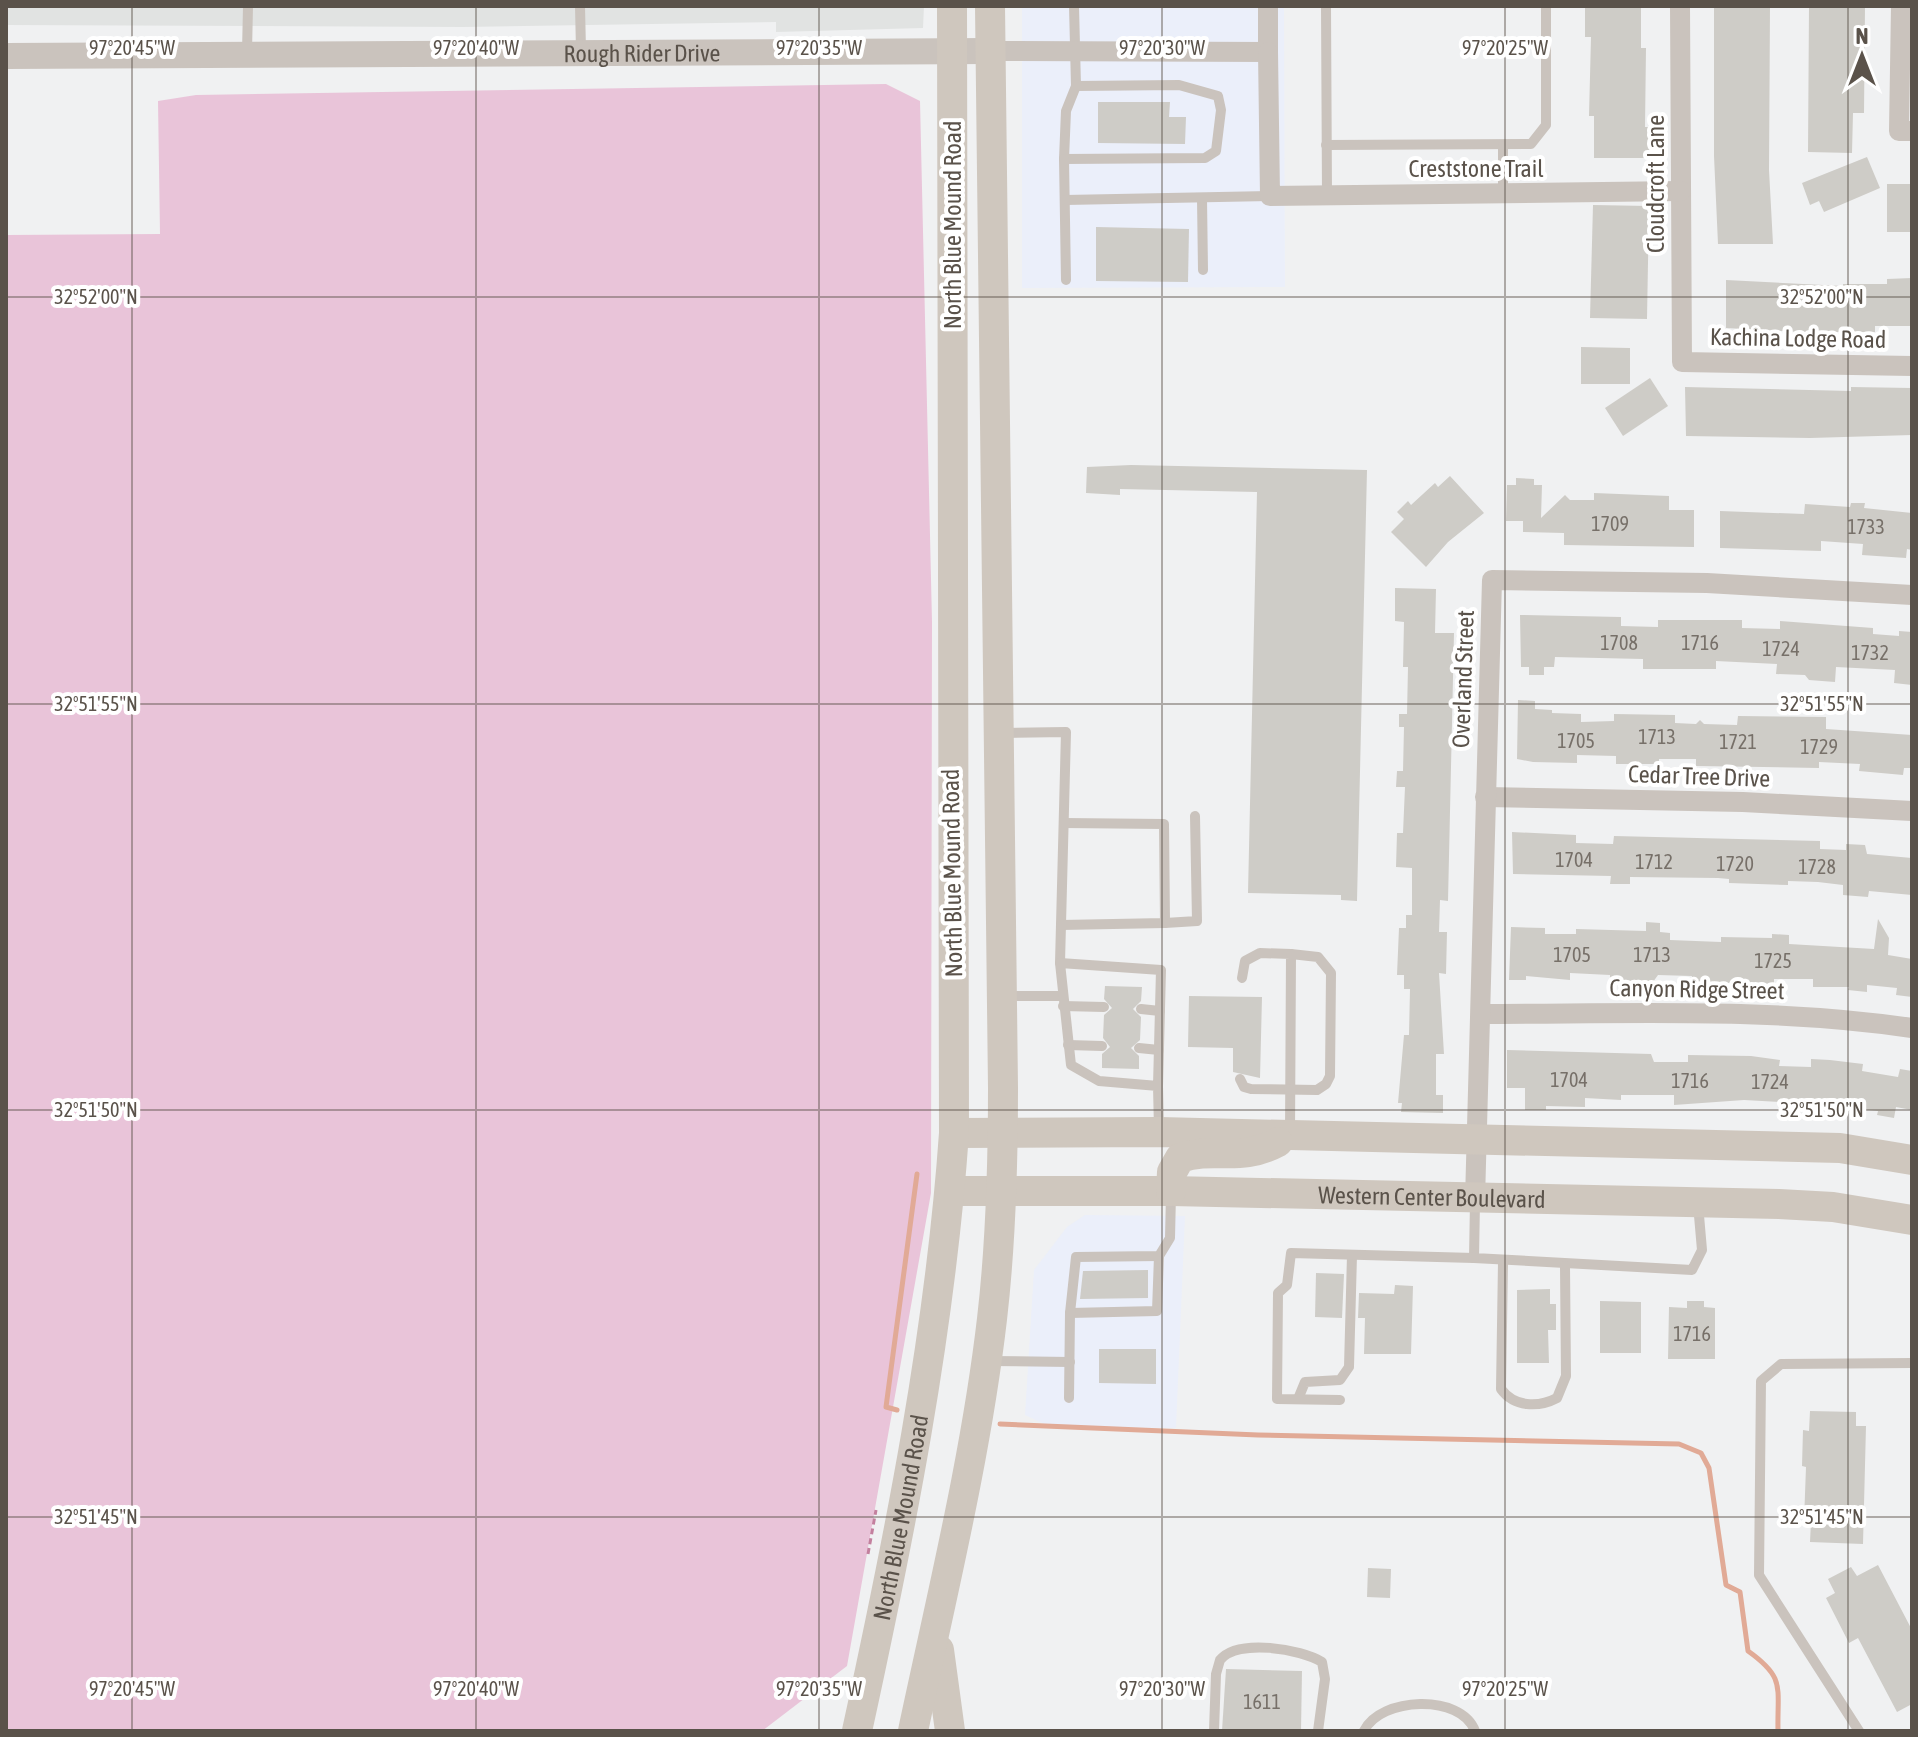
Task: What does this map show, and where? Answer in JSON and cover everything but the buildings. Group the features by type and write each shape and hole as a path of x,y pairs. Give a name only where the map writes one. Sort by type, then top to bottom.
{"main road":[{"name":"North Blue Mound Road","path":"857,1731 941,1284 954,1133 952,6"},
{"name":"North Blue Mound Road","path":"913,1731 986,1361 996,1284 1001,1190 1002,996 990,6"},
{"path":"954,1133 1159,1132 1840,1148 1912,1160"},
{"path":"1171,1191 1172,1172 1180,1158 1258,1153 1290,1135"},
{"name":"Western Center Boulevard","path":"950,1191 1171,1191 1833,1207 1912,1220"},
{"path":"939,1608 939,1660 950,1731"},
{"path":"837,1731 870,1674"}],"street":[{"path":"1268,6 1270,196"},
{"name":"Cloudcroft Lane","path":"1680,6 1682,362"},
{"path":"1901,6 1899,131 1912,131"},
{"name":"Rough Rider Drive","path":"6,56 989,51"},
{"path":"989,51 1268,52"},
{"name":"Creststone Trail","path":"1270,196 1681,191"},
{"name":"Kachina Lodge Road","path":"1682,362 1912,366"},
{"name":"Overland Street","path":"1475,1200 1492,580 1707,583 1912,595"},
{"name":"Cedar Tree Drive","path":"1485,797 1743,802 1912,811"},
{"name":"Canyon Ridge Street","path":"1481,1014 1744,1014 1848,1019 1912,1028"}],"lane":[{"path":"247,54 248,6"},
{"path":"580,6 581,52"},
{"path":"1066,280 1064,159 1066,111 1076,86 1074,6"},
{"path":"1326,6 1327,195"},
{"path":"1326,145 1531,144 1546,125 1546,6"},
{"path":"1064,159 1205,158 1216,151 1220,136 1218,96 1199,88 1179,85 1076,86"},
{"path":"1503,146 1503,193"},
{"path":"1065,200 1270,196"},
{"path":"1202,199 1203,270"},
{"path":"999,733 1066,732 1060,963 1071,1065 1099,1081 1158,1086"},
{"path":"1061,925 1197,921 1195,816"},
{"path":"1064,823 1164,824 1165,923"},
{"path":"1290,1135 1291,954"},
{"path":"1240,1079 1244,1087 1251,1089 1317,1090 1326,1084 1330,1076 1331,973 1318,957 1291,954 1252,956 1245,961 1242,978"},
{"path":"1060,963 1161,970 1159,1132"},
{"path":"1002,996 1104,1007"},
{"path":"1141,1009 1160,1011"},
{"path":"1068,1045 1102,1046"},
{"path":"1139,1048 1159,1050"},
{"path":"1070,1313 1157,1311 1159,1256 1170,1238 1171,1191"},
{"path":"1474,1258 1475,1200"},
{"path":"1340,1400 1277,1399 1278,1293 1287,1285 1291,1253 1474,1258 1565,1266 1692,1270 1702,1250 1698,1204"},
{"path":"1298,1399 1305,1382 1340,1380 1349,1367 1352,1255"},
{"path":"1069,1398 1070,1313 1076,1257 1159,1256"},
{"path":"1503,1262 1501,1389 1508,1398 1535,1405 1557,1398 1566,1376 1565,1266"},
{"path":"986,1361 1070,1362"},
{"path":"1859,1731 1759,1575 1761,1381 1781,1364 1912,1363"},
{"path":"1214,1731 1216,1674 1220,1660 1236,1651 1273,1648 1310,1655 1322,1662 1325,1679 1318,1731"},
{"path":"1364,1731 1375,1715 1390,1708 1430,1706 1456,1710 1471,1720 1475,1731"}],"shaded area":[{"path":"6,6 924,6 923,28 776,32 776,22 463,27 6,25"},
{"path":"1022,6 1284,6 1285,287 1022,288"},
{"path":"886,84 920,101 932,622 931,1193 847,1666 762,1731 6,1731 6,235 160,234 158,101 196,95"},
{"path":"1085,1215 1185,1216 1176,1428 1051,1427 1025,1415 1034,1270 1067,1227"}],"waterway":[{"path":"897,1410 886,1407 917,1174"},
{"path":"1000,1424 1258,1435 1679,1444 1701,1453 1709,1468 1726,1585 1740,1592 1748,1651 1769,1669 1777,1685 1778,1731"}]}
